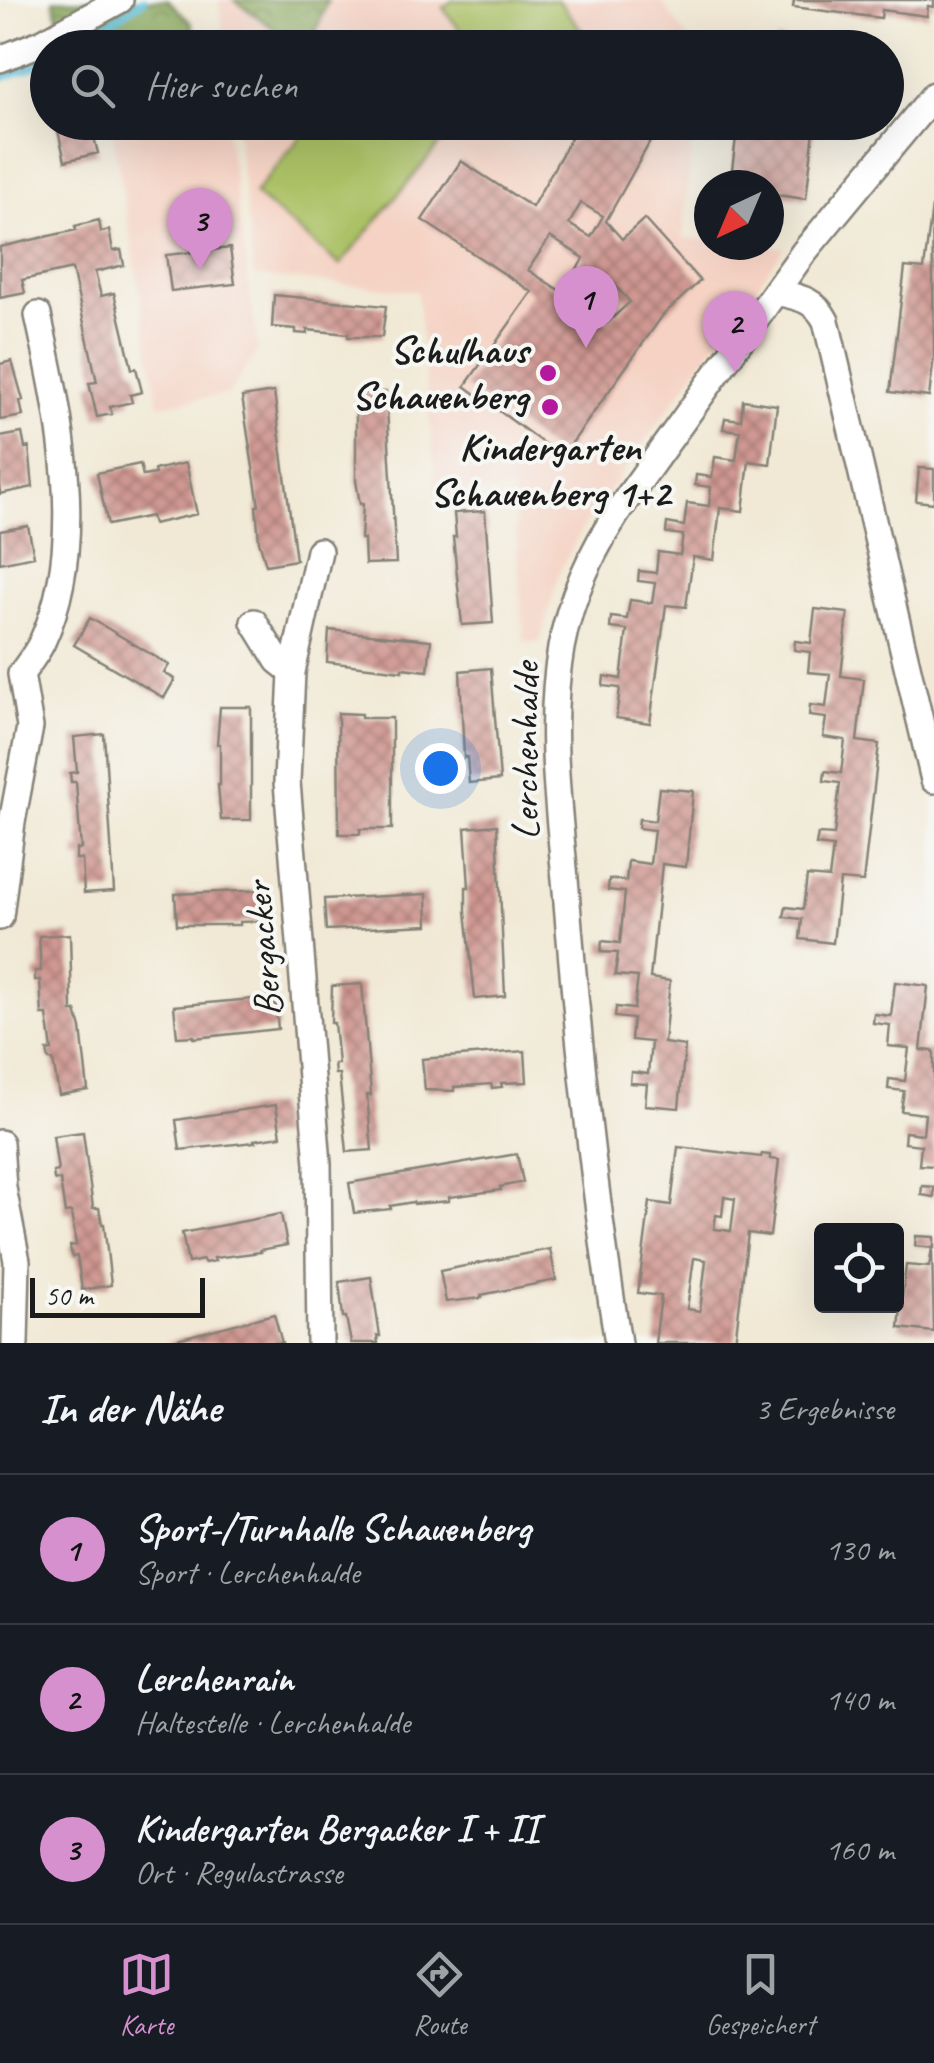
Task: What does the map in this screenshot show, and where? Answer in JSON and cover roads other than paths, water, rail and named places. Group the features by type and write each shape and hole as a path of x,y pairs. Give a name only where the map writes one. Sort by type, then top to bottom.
{"street":[{"path":"64,30 120,0"},
{"path":"0,59 30,47"},
{"name":"Lerchenhalde","path":"904,131 934,95"},
{"name":"Lerchenhalde","path":"618,1343 576,1021 554,744 561,646 578,587 605,530 804,252 897,140"},
{"path":"776,292 804,298 820,308 826,321 934,780"},
{"path":"0,917 30,726 11,673 42,642 56,602 66,542 60,414 38,315"},
{"name":"Bergacker","path":"319,551 292,672 287,782 318,1164 320,1343"},
{"path":"254,622 278,662 292,672"},
{"path":"0,1142 18,1261 15,1343"}],"waterway":[{"path":"99,30 143,0"},
{"path":"0,78 30,67"}],"place":[{"name":"Kindergarten Bergacker I + II","path":"200,270"},
{"name":"Sport-/Turnhalle Schauenberg","path":"586,348"},
{"name":"Schulhaus Schauenberg","path":"548,373"},
{"name":"Lerchenrain","path":"735,373"},
{"name":"Kindergarten Schauenberg 1+2","path":"550,407"}]}
